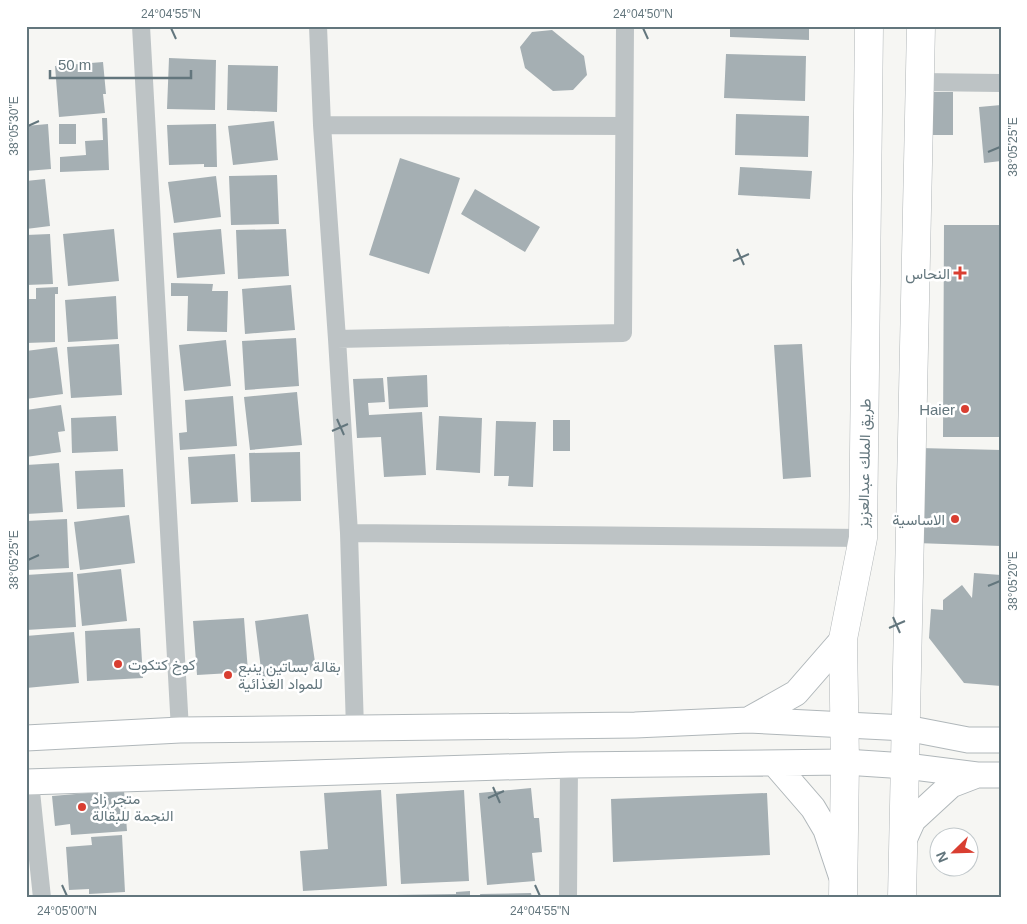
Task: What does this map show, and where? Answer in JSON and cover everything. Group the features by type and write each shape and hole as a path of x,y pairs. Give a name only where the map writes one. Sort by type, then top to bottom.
{"highway":[{"name":"طريق الملك عبدالعزيز","path":"843,890 844,638 863,538 869,26"},
{"path":"902,898 921,26"}],"main road":[{"path":"748,720 796,693 844,638"},
{"path":"907,678 915,702 928,720 942,730 968,740"},
{"path":"26,738 180,730 635,725 748,720 906,728 968,740 1001,740"},
{"path":"28,782 569,764 845,762 906,766 989,775"},
{"path":"774,763 813,808 826,830 843,890"},
{"path":"903,842 913,820 951,785 989,775"}],"street":[{"path":"141,26 180,730"},
{"path":"318,26 322,125 349,533 355,729"},
{"path":"337,339 623,333 625,26"},
{"path":"920,82 1001,83"},
{"path":"322,125 624,126"},
{"path":"349,533 863,538"},
{"path":"568,898 569,764"},
{"path":"28,782 42,898"}],"building":[{"path":"730,26 809,26 809,40 730,37"},
{"path":"552,30 584,56 587,75 573,90 553,91 525,68 520,47 532,32"},
{"path":"726,54 806,56 805,101 724,98"},
{"path":"169,58 216,60 215,110 167,109"},
{"path":"103,62 106,94 103,94 105,113 59,117 55,66"},
{"path":"228,65 278,66 277,112 227,110"},
{"path":"930,92 953,92 953,135 930,135"},
{"path":"1001,105 1001,161 984,163 979,107"},
{"path":"736,114 809,116 808,157 735,155"},
{"path":"102,118 107,118 109,170 60,172 60,157 86,155 85,141 103,140"},
{"path":"274,121 278,160 233,165 228,126"},
{"path":"48,124 51,169 26,171 26,126"},
{"path":"59,124 76,124 76,144 59,144"},
{"path":"216,124 217,167 204,167 204,164 169,165 167,125"},
{"path":"400,158 460,178 429,274 369,255"},
{"path":"740,167 812,171 810,199 738,195"},
{"path":"277,175 279,224 231,225 229,176"},
{"path":"216,176 221,217 174,223 168,182"},
{"path":"45,179 50,226 26,229 26,181"},
{"path":"475,189 540,227 525,252 461,214"},
{"path":"944,225 1001,225 1001,437 943,437"},
{"path":"114,229 119,281 68,286 63,234"},
{"path":"221,229 225,274 177,278 173,233"},
{"path":"286,229 289,276 238,279 236,230"},
{"path":"50,234 53,284 26,285 26,235"},
{"path":"171,283 213,284 212,291 228,291 227,332 187,331 188,296 171,296"},
{"path":"291,285 295,330 245,334 242,289"},
{"path":"58,287 58,294 55,294 55,342 26,343 26,299 36,299 36,288"},
{"path":"116,296 118,339 68,342 65,300"},
{"path":"296,338 299,386 245,390 242,341"},
{"path":"226,340 231,386 184,391 179,345"},
{"path":"119,344 122,395 71,398 67,347"},
{"path":"802,344 811,477 783,479 774,345"},
{"path":"57,347 63,394 26,399 26,351"},
{"path":"427,375 428,407 389,409 387,377"},
{"path":"383,378 385,402 368,403 369,415 422,412 426,475 384,477 381,437 357,438 353,379"},
{"path":"297,392 302,445 250,450 244,397"},
{"path":"233,396 237,446 180,450 179,433 187,432 185,400"},
{"path":"61,405 65,431 58,432 61,452 26,457 26,410"},
{"path":"116,416 118,451 72,453 71,418"},
{"path":"439,416 482,418 480,473 436,470"},
{"path":"553,420 570,420 570,451 553,451"},
{"path":"496,421 536,422 533,487 508,486 509,476 494,476"},
{"path":"919,448 1001,450 1001,546 916,543"},
{"path":"300,452 301,501 251,502 249,453"},
{"path":"235,454 238,502 191,504 188,457"},
{"path":"59,463 63,512 26,514 26,465"},
{"path":"123,469 125,507 77,509 75,471"},
{"path":"129,515 135,563 80,570 74,522"},
{"path":"67,519 69,568 26,570 26,521"},
{"path":"121,569 127,621 82,626 77,574"},
{"path":"73,572 76,627 26,630 26,575"},
{"path":"974,573 1001,575 1001,686 964,683 929,638 931,609 943,610 943,600 962,585 972,598"},
{"path":"308,614 316,669 262,677 255,621"},
{"path":"244,618 248,672 197,675 193,621"},
{"path":"140,628 143,678 87,681 85,631"},
{"path":"74,632 79,683 26,688 26,636"},
{"path":"531,788 534,818 539,818 542,852 532,853 535,881 487,885 479,793"},
{"path":"124,790 127,831 71,835 70,824 55,826 52,796"},
{"path":"381,790 387,886 303,891 300,851 328,849 324,793"},
{"path":"464,790 469,881 401,884 396,794"},
{"path":"767,793 770,855 613,862 611,799"},
{"path":"122,835 125,892 89,894 89,889 69,890 66,847 92,845 91,837"},
{"path":"470,891 470,898 396,898 396,895 456,894 456,892"},
{"path":"531,893 532,898 481,898 480,894"}],"place":[{"name":"النحاس","path":"960,273"},
{"name":"Haier","path":"965,409"},
{"name":"الاساسية","path":"955,519"},
{"name":"كوخ كتكوت","path":"118,664"},
{"name":"بقالة بساتين ينبع للمواد الغذائية","path":"228,675"},
{"name":"متجر زاد النجمة للبقالة","path":"82,807"}]}
